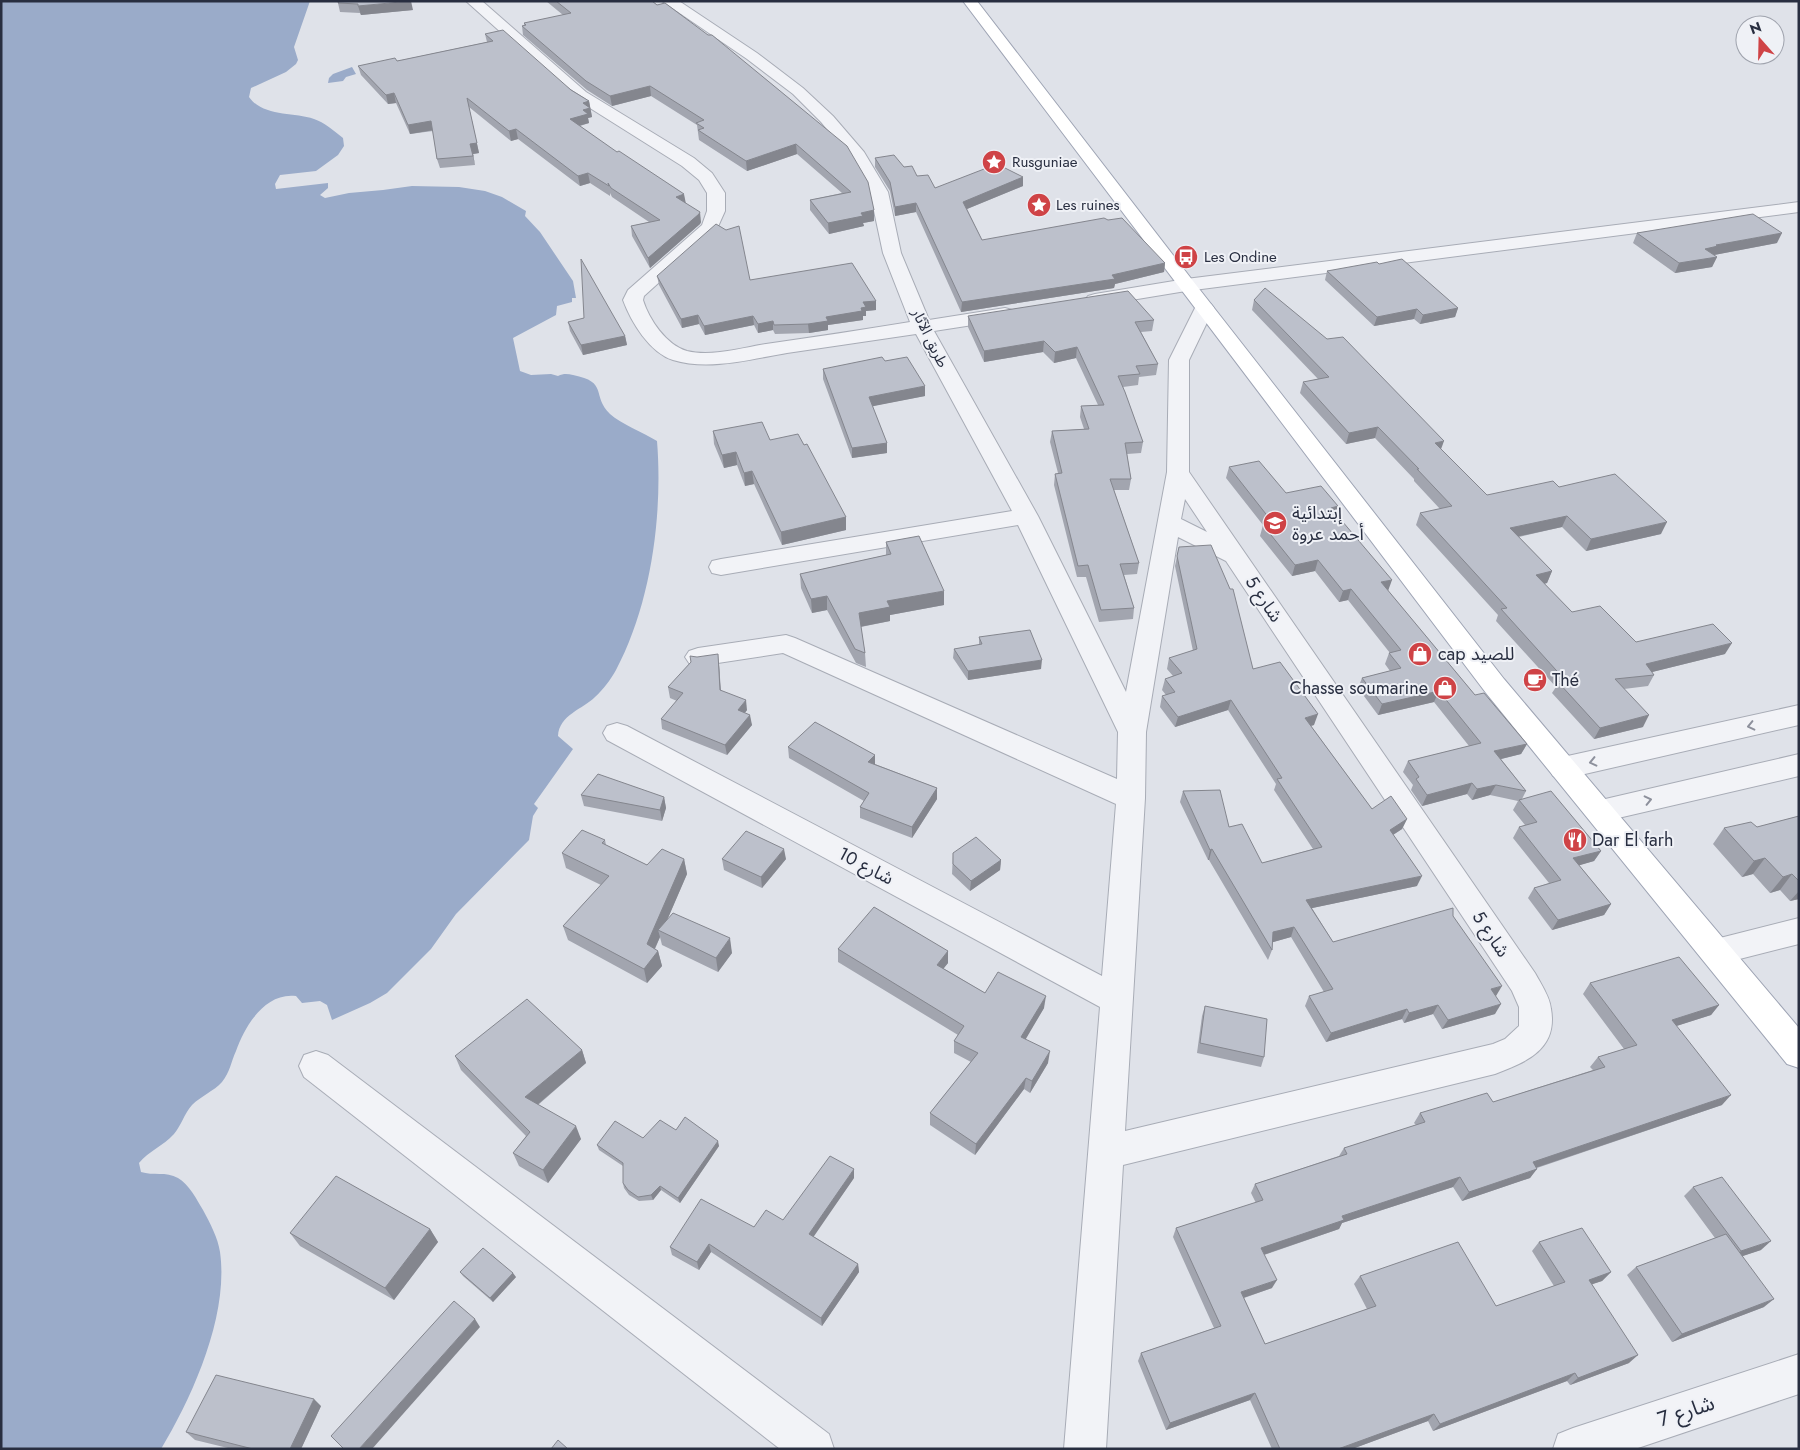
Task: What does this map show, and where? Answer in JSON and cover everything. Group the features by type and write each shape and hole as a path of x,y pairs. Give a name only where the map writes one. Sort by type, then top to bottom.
{"main road":[{"path":"970,1 1488,678 1716,952 1793,1038"}],"street":[{"path":"473,1 580,95 688,162 706,177 716,193 716,211 710,226 635,294 633,300 636,308 658,342 668,351 683,357 724,357 1020,312"},
{"name":"طريق الآثار","path":"669,1 752,56 798,91 827,119 858,156 879,192 892,253 922,327 1026,516 1132,732"},
{"path":"1078,302 1195,297 1799,207"},
{"path":"1084,1449 1107,1152 1130,798 1132,732 1178,472 1179,360 1195,297"},
{"name":"شارع 5","path":"1107,1152 1495,1059 1517,1050 1536,1031 1535,1007 1524,983 1178,472"},
{"path":"721,567 1026,516"},
{"path":"1170,523 1236,557"},
{"path":"698,656 786,644 1130,798"},
{"path":"1563,768 1799,715"},
{"name":"شارع 10","path":"617,733 1116,999"},
{"path":"1600,811 1799,765"},
{"path":"1716,952 1799,931"},
{"path":"316,1066 814,1449"},
{"name":"شارع 7","path":"1573,1449 1799,1374"}],"water":[{"path":"1,1 310,1 294,47 298,60 296,64 286,72 251,88 249,97 262,108 270,111 306,117 321,122 343,138 344,146 338,155 316,171 280,175 275,184 276,189 328,183 328,188 320,195 325,198 349,193 412,186 459,187 485,191 502,197 526,211 525,216 540,232 573,281 576,298 572,298 572,302 557,306 556,315 513,338 520,371 531,375 551,374 558,376 569,374 591,381 596,385 601,401 610,414 657,441 658,499 656,529 646,588 638,617 628,644 609,681 595,697 572,713 559,729 558,736 573,749 534,804 538,808 533,816 529,840 456,914 431,949 387,993 332,1020 327,1005 320,1001 302,1003 296,996 285,996 275,999 266,1005 245,1031 229,1071 222,1082 192,1105 174,1134 139,1163 141,1172 173,1176 186,1184 216,1236 220,1252 219,1302 214,1328 196,1380 161,1449 1,1449"},
{"path":"352,67 356,74 346,77 343,81 328,83 329,78 333,74"}],"building":[{"path":"339,1 411,1 358,6 358,4 338,3"},
{"path":"556,1 652,1 657,5 665,3 708,35 712,35 847,146 868,182 874,210 861,213 863,216 828,223 810,200 851,192 796,144 746,161 698,130 704,128 696,123 704,120 650,86 610,96 586,81 522,26 526,25 524,23 571,13"},
{"path":"503,30 571,90 589,101 583,103 590,108 583,110 588,114 570,119 617,152 619,151 684,194 676,197 700,212 648,258 631,226 660,220 611,188 608,183 609,186 588,173 578,176 516,129 509,131 467,98 477,143 470,144 473,156 437,159 431,121 408,125 394,93 386,95 358,66 395,58 397,61 493,41 485,34"},
{"path":"894,155 904,167 912,166 917,176 928,175 935,188 997,164 1023,177 963,202 982,240 1104,218 1108,220 1122,218 1165,263 1112,275 1115,279 962,302 916,203 895,207 890,182 875,158"},
{"path":"1753,214 1782,233 1716,245 1718,246 1705,249 1717,257 1679,263 1637,233"},
{"path":"716,224 726,230 739,226 750,280 852,263 876,301 863,302 866,307 861,308 862,311 826,317 828,321 808,324 774,325 773,321 758,324 753,316 704,326 698,315 681,319 657,276"},
{"path":"581,259 625,336 581,345 568,322 584,318"},
{"path":"1402,259 1458,308 1423,315 1417,309 1377,317 1327,271 1377,262 1379,264"},
{"path":"1265,288 1327,339 1343,337 1444,441 1435,443 1487,495 1553,481 1559,487 1615,474 1667,522 1591,539 1567,516 1510,528 1552,571 1536,575 1572,612 1600,606 1636,642 1713,624 1732,643 1646,664 1654,675 1615,679 1649,715 1600,728 1558,682 1565,680 1501,609 1507,608 1420,513 1452,506 1378,427 1349,433 1303,382 1329,377 1254,300"},
{"path":"1128,291 1154,320 1135,322 1158,364 1136,366 1140,374 1118,376 1143,442 1125,443 1131,479 1110,479 1139,563 1120,564 1134,608 1101,610 1088,565 1078,566 1055,474 1062,473 1052,431 1089,429 1081,406 1104,405 1077,347 1055,352 1044,341 984,351 968,316"},
{"path":"882,357 885,361 907,357 925,386 869,397 887,443 852,448 823,369"},
{"path":"762,422 770,440 798,434 804,445 807,444 846,517 781,532 752,471 744,473 736,452 722,455 713,431"},
{"path":"1259,461 1286,493 1321,486 1338,506 1331,508 1392,580 1381,582 1475,695 1484,693 1527,744 1494,751 1526,791 1496,785 1477,789 1472,783 1427,795 1416,779 1419,777 1408,761 1481,743 1439,691 1382,704 1362,678 1401,668 1389,653 1401,650 1351,589 1343,591 1318,560 1295,565 1263,525 1273,523 1229,467"},
{"path":"919,536 944,591 887,601 890,607 859,613 865,653 855,649 827,596 811,599 800,574 891,554 886,542"},
{"path":"1211,545 1230,589 1233,589 1253,669 1280,662 1318,714 1305,718 1372,809 1391,796 1407,819 1390,830 1422,876 1306,900 1333,942 1453,908 1453,916 1502,986 1491,989 1501,1004 1448,1020 1438,1005 1409,1013 1407,1009 1331,1033 1309,996 1333,989 1294,927 1273,932 1272,950 1212,849 1210,850 1183,791 1220,790 1229,827 1242,824 1262,863 1322,847 1277,779 1282,778 1231,700 1178,717 1162,696 1175,692 1165,679 1182,673 1169,658 1197,649 1177,556 1179,547"},
{"path":"1030,630 1042,660 968,671 954,649 982,644 979,637"},
{"path":"718,654 720,690 746,700 738,710 750,715 725,745 661,719 683,693 668,687 691,662 690,656"},
{"path":"815,722 875,755 868,762 937,788 912,827 860,807 869,793 788,747"},
{"path":"598,774 664,797 660,810 581,795"},
{"path":"1551,791 1601,851 1573,858 1611,904 1558,920 1534,888 1561,880 1519,827 1537,822 1519,800"},
{"path":"1799,816 1799,881 1792,874 1783,877 1765,858 1754,861 1724,828 1751,822 1757,827"},
{"path":"582,830 605,840 602,843 647,865 662,849 684,859 647,944 658,951 644,969 563,926 609,876 562,853"},
{"path":"746,831 784,849 761,877 722,859"},
{"path":"976,837 1001,860 971,881 953,864 953,853"},
{"path":"874,907 948,951 937,965 985,993 998,972 1046,996 1021,1037 1050,1051 1032,1081 1026,1078 976,1144 930,1113 978,1053 954,1041 964,1026 838,949"},
{"path":"673,913 730,938 716,958 658,930"},
{"path":"1679,957 1719,1005 1672,1020 1731,1095 1533,1162 1537,1169 1469,1192 1460,1177 1342,1216 1344,1220 1261,1248 1277,1280 1241,1292 1265,1344 1376,1306 1360,1276 1458,1242 1496,1306 1565,1282 1539,1242 1582,1228 1611,1272 1589,1280 1638,1355 1578,1378 1575,1373 1440,1424 1434,1414 1338,1449 1280,1449 1255,1393 1170,1423 1141,1353 1221,1326 1176,1228 1263,1200 1255,1184 1347,1154 1344,1148 1425,1122 1420,1113 1487,1093 1493,1102 1605,1067 1598,1057 1637,1045 1590,983"},
{"path":"527,999 582,1050 525,1097 576,1126 543,1170 513,1153 530,1132 455,1056"},
{"path":"1205,1006 1267,1019 1264,1057 1200,1043"},
{"path":"685,1117 718,1141 678,1198 660,1186 651,1195 638,1197 628,1190 623,1183 623,1163 597,1145 615,1121 643,1138 660,1120 676,1130"},
{"path":"830,1156 854,1169 809,1234 858,1264 821,1318 709,1244 697,1262 670,1247 701,1199 754,1227 766,1210 783,1220"},
{"path":"336,1176 430,1229 385,1288 290,1233"},
{"path":"1722,1177 1771,1241 1741,1251 1693,1187"},
{"path":"1726,1234 1774,1299 1682,1334 1636,1267"},
{"path":"483,1248 513,1273 490,1298 460,1272"},
{"path":"454,1301 475,1319 359,1449 344,1449 331,1436"},
{"path":"216,1375 314,1399 290,1449 253,1449 186,1432"},
{"path":"558,1440 568,1449 551,1449"}],"place":[{"name":"Rusguniae","path":"994,162"},
{"name":"Les ruines","path":"1039,205"},
{"name":"Les Ondine","path":"1186,257"},
{"name":"إبتدائية أحمد عروة","path":"1275,523"},
{"name":"cap للصيد","path":"1420,654"},
{"name":"Thé","path":"1535,680"},
{"name":"Chasse soumarine","path":"1445,688"},
{"name":"Dar El farh","path":"1575,840"}]}
